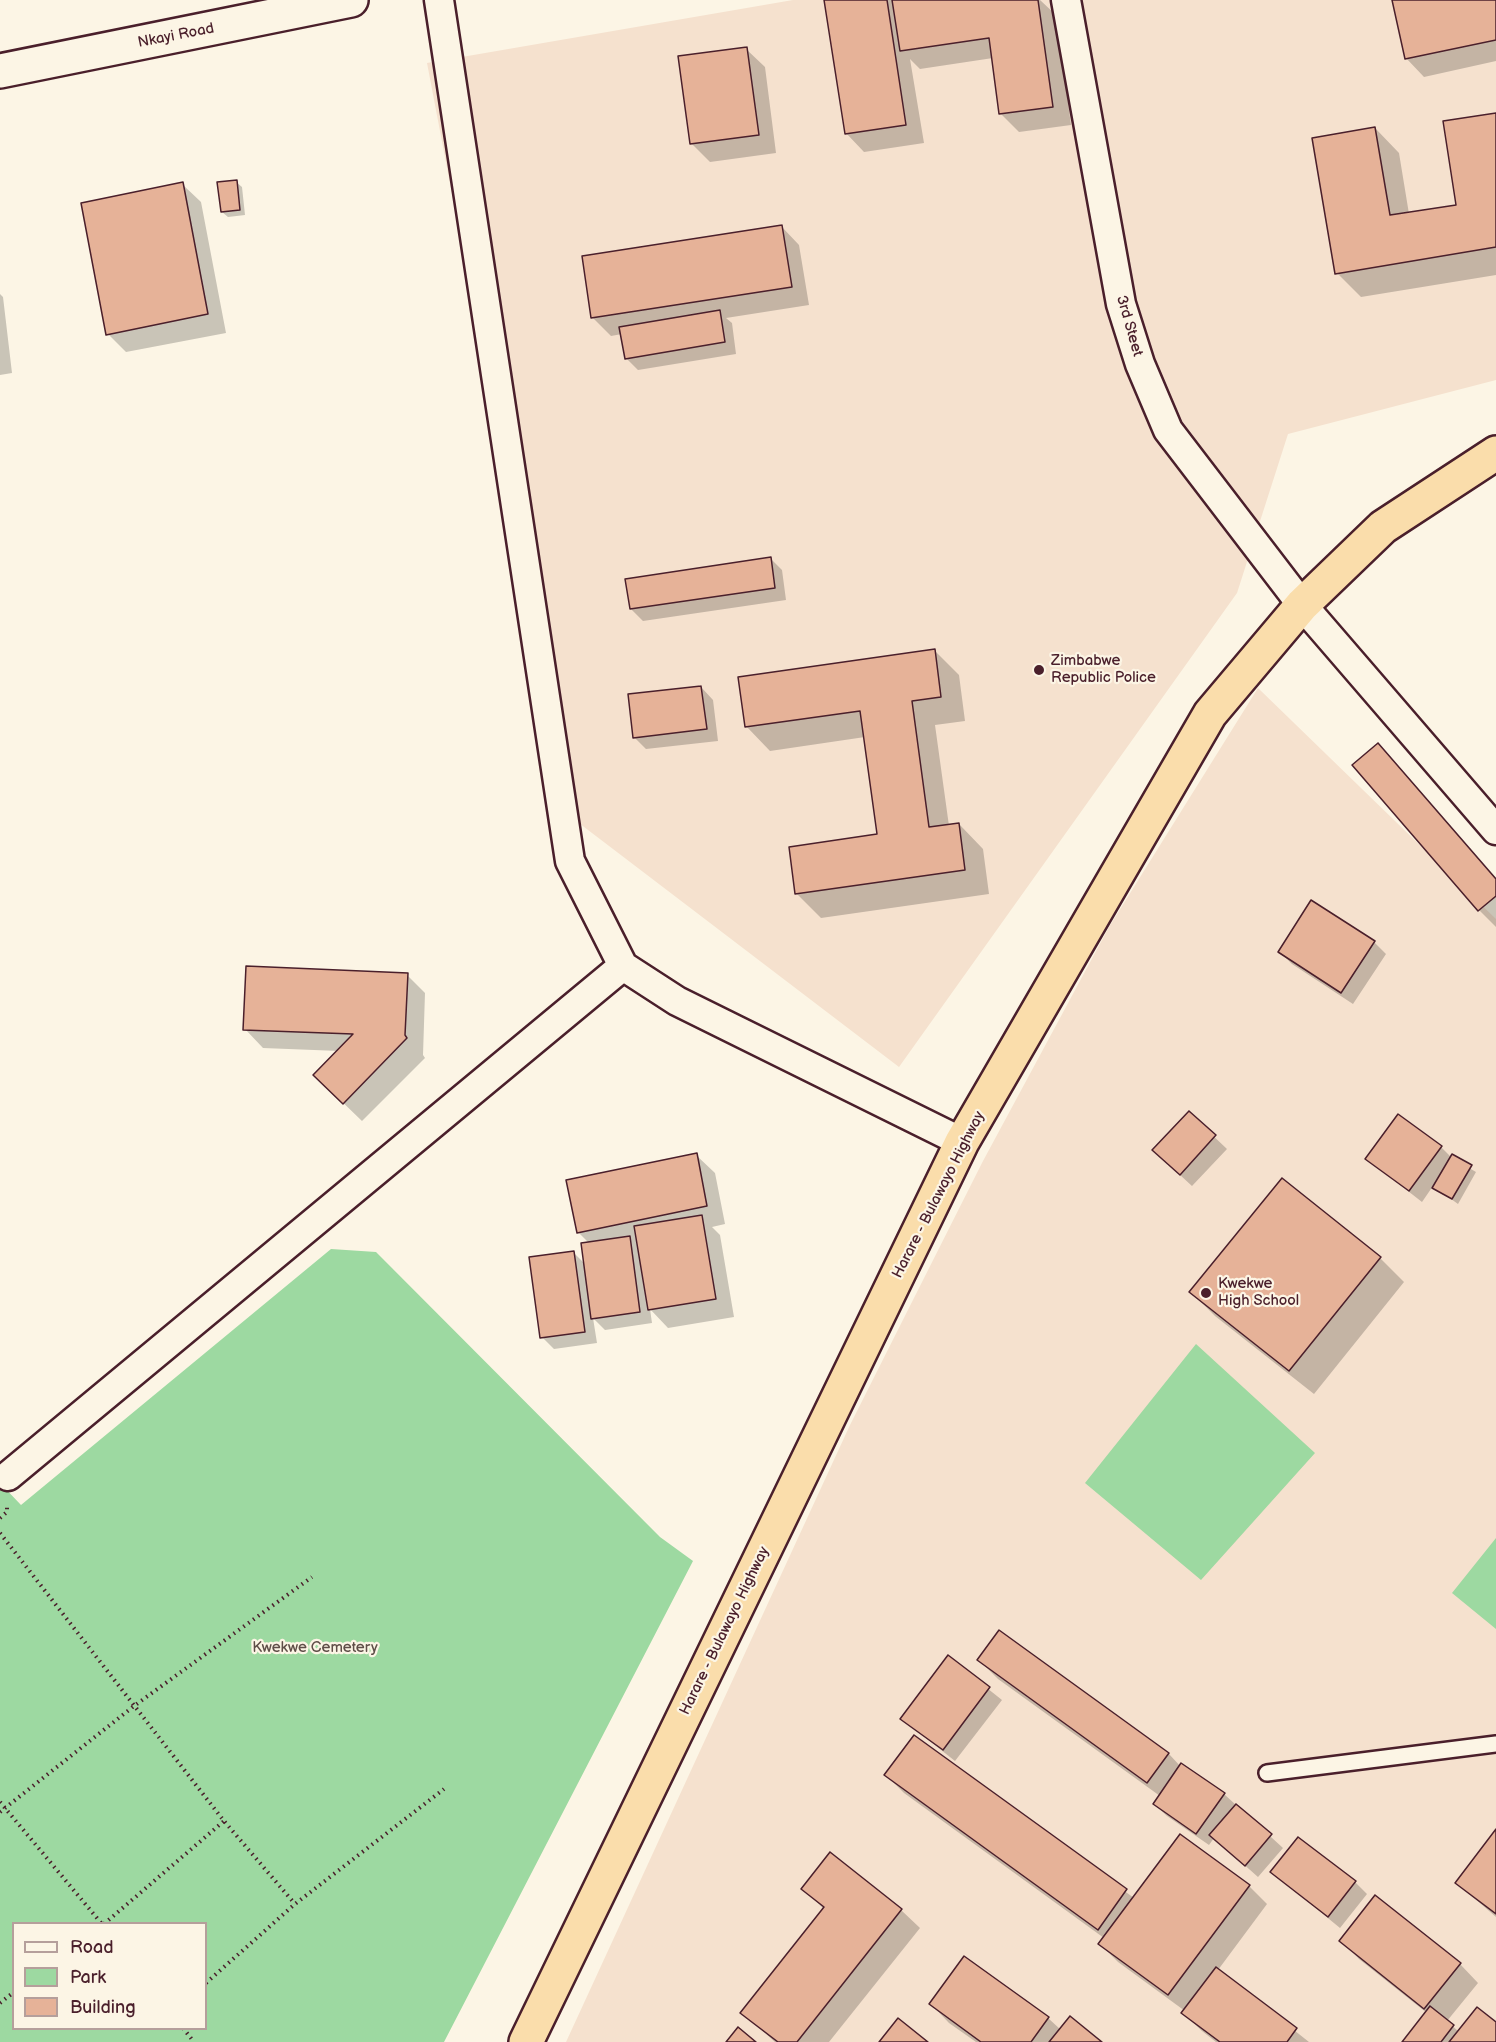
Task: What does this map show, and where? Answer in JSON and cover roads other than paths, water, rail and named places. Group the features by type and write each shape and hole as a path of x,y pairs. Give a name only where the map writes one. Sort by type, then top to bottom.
{"highway":[{"name":"Harare - Bulawayo Highway","path":"526,2042 962,1142 1210,714 1302,605 1383,527 1496,453"}],"main road":[{"name":"Nkayi Road","path":"0,71 351,0"}],"street":[{"path":"439,0 570,861 623,966 677,1001 962,1142"},
{"name":"3rd Steet","path":"1066,0 1121,304 1140,364 1168,430 1302,605 1496,830"},
{"path":"8,1476 623,966"}],"lane":[{"path":"1267,1773 1496,1744"}],"place":[{"name":"Zimbabwe Republic Police","path":"1039,670"},
{"name":"Kwekwe High School","path":"1206,1293"}],"park label":[{"name":"Kwekwe Cemetery","path":"315,1648"}]}
